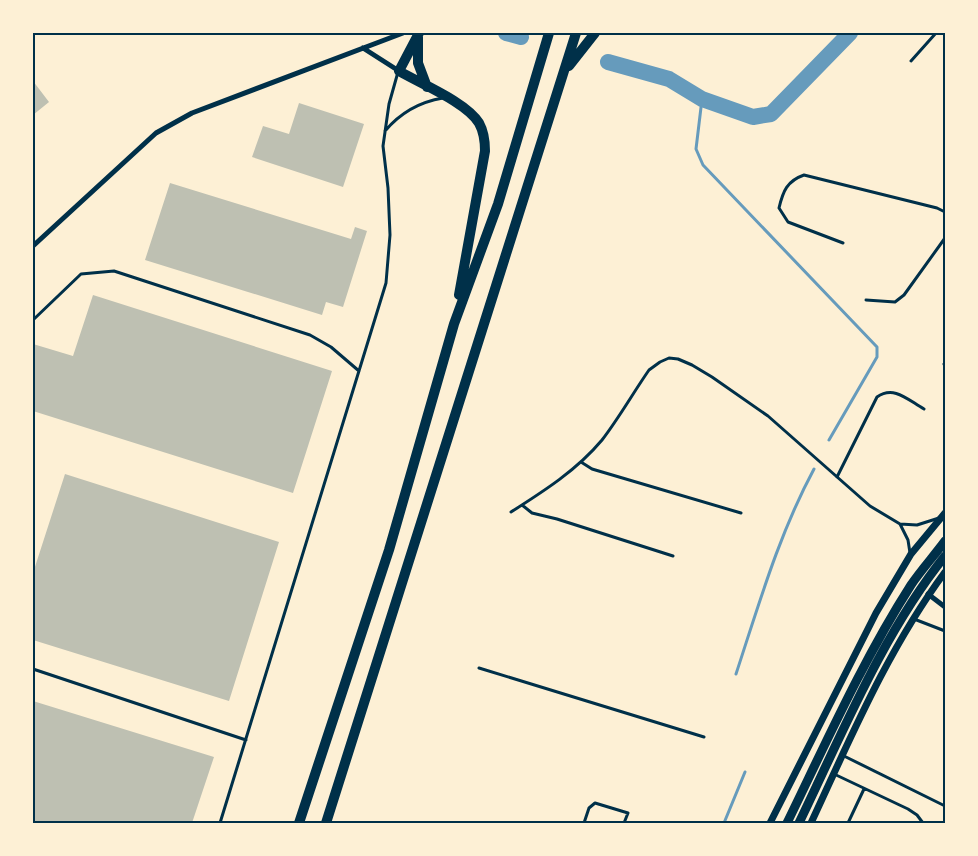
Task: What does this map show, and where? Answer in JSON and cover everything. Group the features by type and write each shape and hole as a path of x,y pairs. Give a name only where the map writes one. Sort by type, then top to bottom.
{"highway":[{"path":"299,823 389,550 454,324 498,204 549,33"},
{"path":"326,823 576,33"},
{"path":"563,74 595,33"},
{"path":"419,34 399,71 447,97 471,114 480,124 484,138 485,151 454,324"},
{"path":"419,34 418,63 427,87"},
{"path":"787,823 850,694 884,631 912,584 945,542"},
{"path":"799,823 863,688 903,618 945,556"}],"street":[{"path":"33,246 156,133 171,123 403,33"},
{"path":"363,48 399,71"},
{"path":"770,823 876,613 910,554 943,515"},
{"path":"811,823 866,701 912,618 945,572"},
{"path":"928,594 945,607"}],"lane":[{"path":"911,61 936,33"},
{"path":"220,823 386,284 390,235 383,146 389,104 399,71"},
{"path":"384,132 394,121 418,104 447,97"},
{"path":"843,243 788,222 779,208 783,192 792,180 804,175 937,208 945,212"},
{"path":"866,300 895,302 904,295 945,238"},
{"path":"33,320 81,274 114,271 310,335 331,347 359,371"},
{"path":"511,512 581,462 602,440 650,370 669,358 678,359 712,377 768,416 870,506 900,524 917,525 943,515"},
{"path":"837,477 878,397 885,392 895,392 924,409"},
{"path":"581,462 592,469 741,513"},
{"path":"522,505 532,513 673,556"},
{"path":"900,524 908,540 910,554"},
{"path":"912,618 944,632"},
{"path":"479,668 704,737"},
{"path":"33,669 246,740"},
{"path":"842,755 945,806"},
{"path":"833,774 908,809 923,823"},
{"path":"849,823 864,789"},
{"path":"584,823 589,808 595,803 627,813 624,823"}],"building":[{"path":"33,81 49,102 33,115"},
{"path":"299,103 364,124 343,187 252,157 263,126 289,134"},
{"path":"170,183 351,239 355,227 367,231 343,307 326,302 322,315 145,260"},
{"path":"93,295 332,371 293,493 33,411 33,344 73,356"},
{"path":"65,474 279,542 229,701 33,640 33,573"},
{"path":"33,701 214,757 192,823 33,823"}],"waterway":[{"path":"506,33 521,37"},
{"path":"608,62 669,79 702,99 753,117 771,114 850,33"},
{"path":"702,99 696,149 703,165 877,347 877,357 829,440"},
{"path":"736,674 780,544 814,469"},
{"path":"724,823 745,772"}]}
